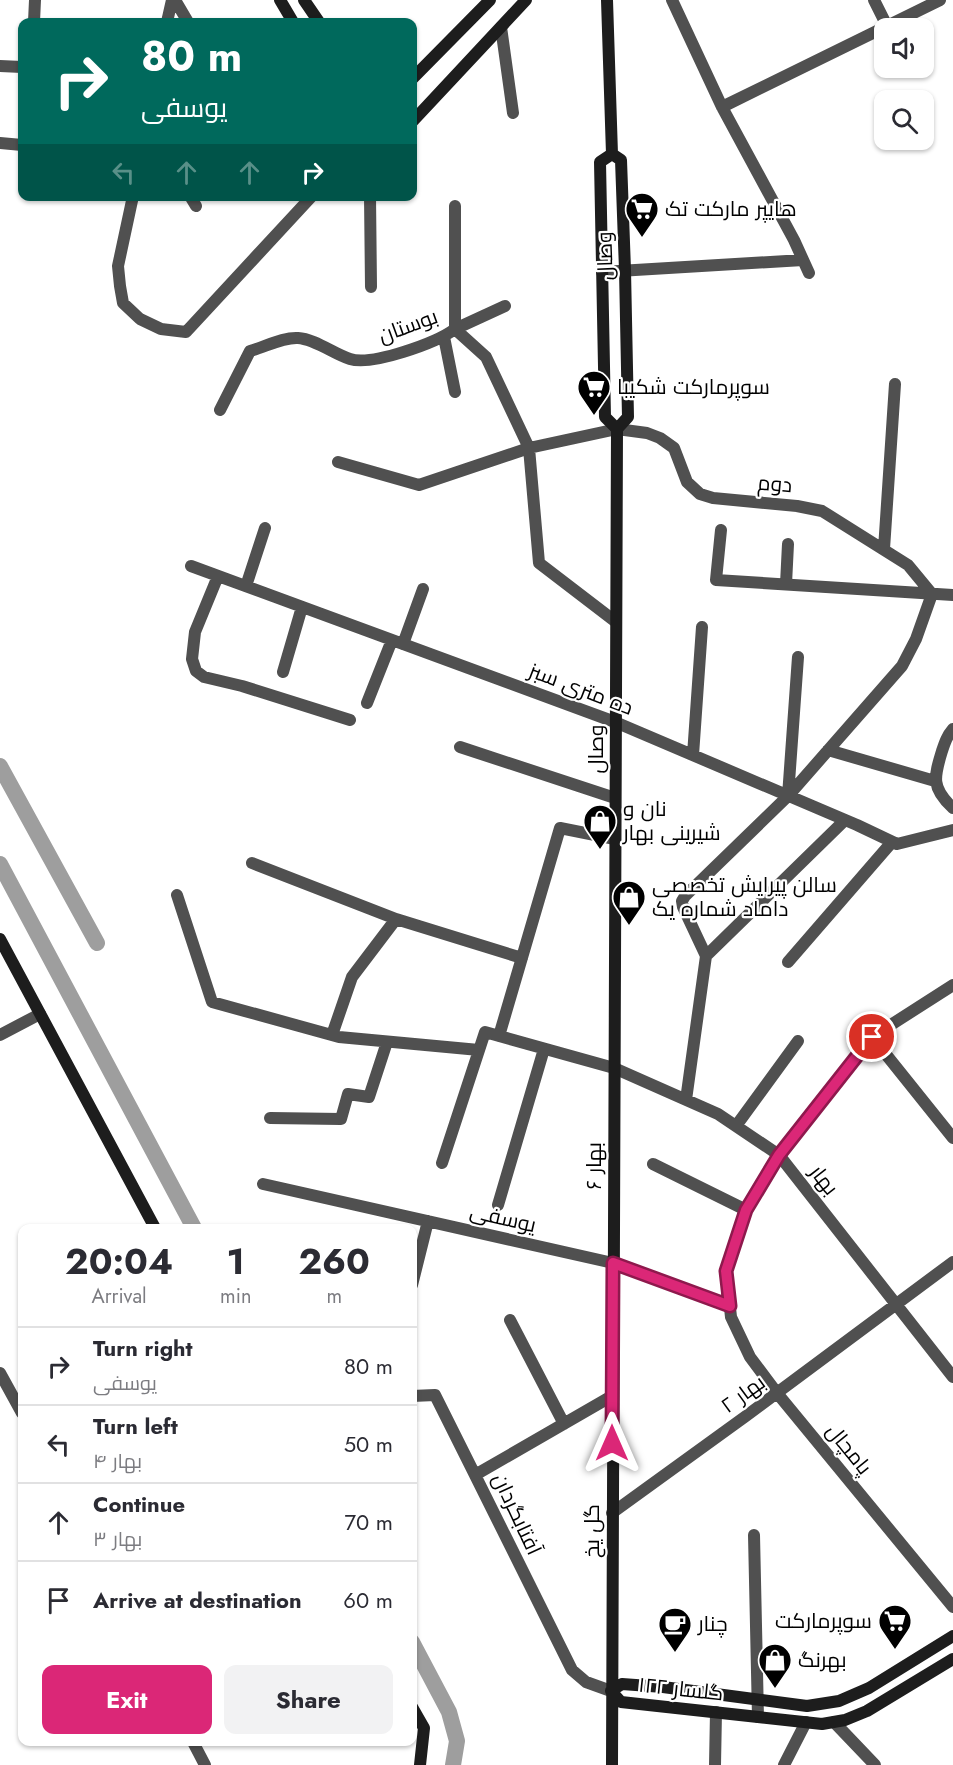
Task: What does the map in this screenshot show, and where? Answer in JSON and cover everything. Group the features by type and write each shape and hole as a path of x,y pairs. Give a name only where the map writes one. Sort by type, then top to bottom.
{"main road":[{"path":"280,0 291,18"},
{"path":"304,0 316,18"},
{"path":"417,74 490,0"},
{"path":"417,117 526,0"},
{"name":"وصال","path":"607,0 612,154"},
{"name":"وصال","path":"612,154 621,160 626,270 628,417 616,429"},
{"name":"وصال","path":"612,154 600,162 605,417 616,429 614,1068"},
{"path":"0,939 153,1224"},
{"name":"بهار ۶","path":"613,1263 614,1068"},
{"name":"گل یخ","path":"612,1765 613,1263"},
{"name":"گلسار ۱۲۲","path":"953,1636 868,1688 839,1701 807,1706 663,1687 622,1684 611,1691 621,1702 822,1724 845,1720 867,1711 953,1659"},
{"path":"417,1716 424,1728 420,1765"}],"street":[{"path":"34,18 35,0"},
{"path":"168,18 174,0"},
{"path":"174,0 185,18"},
{"path":"672,0 722,107 794,240 809,273"},
{"path":"874,0 882,18"},
{"path":"903,18 940,0"},
{"path":"501,27 513,113"},
{"path":"722,107 874,32"},
{"path":"0,66 18,68"},
{"path":"0,143 18,145"},
{"path":"132,201 118,266 123,303 140,319 161,329 186,332 307,201"},
{"path":"370,201 371,288"},
{"path":"455,206 449,333 455,392"},
{"path":"602,272 803,260"},
{"path":"449,333 505,306"},
{"name":"بوستان","path":"220,410 249,351 299,338 351,360 363,360 391,356 449,333 486,357 529,448"},
{"path":"884,549 896,384"},
{"path":"338,462 419,485 529,448 616,429"},
{"name":"دوم","path":"616,429 653,435 674,448 687,482 700,494 713,498 798,506 822,511 908,565 932,594"},
{"path":"529,448 539,563 616,622"},
{"path":"246,586 265,528"},
{"path":"721,530 717,580 953,595"},
{"path":"786,584 788,544"},
{"name":"ده متری سبز","path":"191,566 615,722 892,842"},
{"path":"218,576 195,632 192,659 196,671 204,677 242,686 350,720"},
{"path":"367,703 423,588"},
{"path":"686,1100 706,956 683,907 684,896 788,796 902,666 916,639 932,594"},
{"path":"283,672 302,607"},
{"path":"693,755 702,627"},
{"path":"788,796 798,657"},
{"path":"953,729 947,736 936,769 935,781 942,797 953,808"},
{"path":"460,747 615,798"},
{"path":"828,750 935,781"},
{"path":"706,956 845,820"},
{"path":"499,1036 560,828 615,838"},
{"path":"788,962 892,842 897,843 953,830"},
{"path":"252,863 396,919 522,958"},
{"path":"177,895 212,1002 332,1035 480,1050 442,1163"},
{"path":"332,1035 352,976 396,919"},
{"name":"پامچال","path":"953,985 872,1037 779,1155 746,1210 726,1271 732,1317 750,1357 953,1607"},
{"path":"0,1035 40,1014"},
{"name":"بهار","path":"480,1050 485,1032 614,1068 718,1114 779,1155 953,1377"},
{"path":"872,1037 953,1138"},
{"path":"736,1126 798,1041"},
{"path":"270,1118 341,1119 348,1094 369,1097 387,1042"},
{"path":"498,1206 544,1049"},
{"path":"653,1164 746,1210"},
{"name":"یوسفی","path":"263,1184 613,1263 730,1306"},
{"path":"417,1265 428,1221"},
{"name":"بهار ۲","path":"612,1513 953,1262"},
{"path":"510,1320 564,1424"},
{"path":"0,1373 18,1406"},
{"path":"417,1396 435,1395 475,1475"},
{"name":"آفتابگردان","path":"611,1691 586,1682 572,1670 475,1475 612,1396"},
{"path":"754,1535 758,1717"},
{"path":"715,1765 716,1712"},
{"path":"784,1765 806,1722"},
{"path":"834,1722 875,1765"},
{"path":"195,1746 205,1765"}],"waterway":[{"path":"0,766 97,943"},
{"path":"0,864 192,1224"},
{"path":"417,1651 449,1712 457,1741 453,1765"}],"place":[{"name":"هایپر مارکت تک","path":"642,238"},
{"name":"سوپرمارکت شکیبا","path":"594,416"},
{"name":"نان و شیرینی بهار","path":"600,850"},
{"name":"سالن پیرایش تخصصی داماد شماره یک","path":"629,926"},
{"name":"سوپرمارکت","path":"895,1650"},
{"name":"چنار","path":"675,1653"},
{"name":"بهرنگ","path":"775,1689"}],"route":[{"path":"612,1443 613,1263 730,1306 726,1271 746,1210 779,1155 872,1037"}]}
